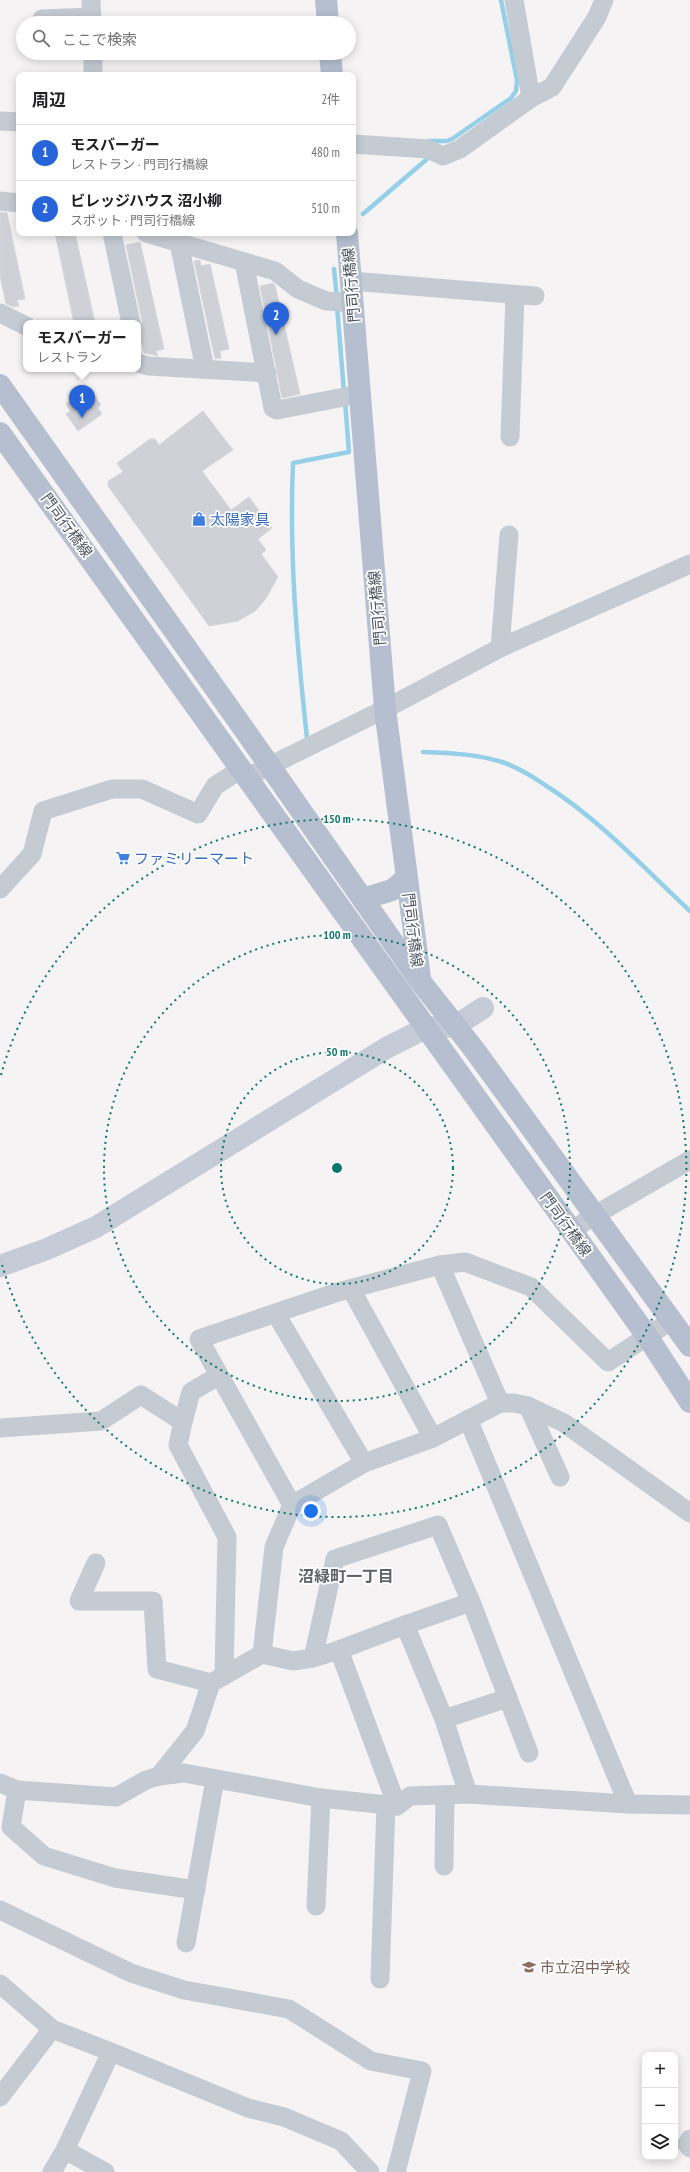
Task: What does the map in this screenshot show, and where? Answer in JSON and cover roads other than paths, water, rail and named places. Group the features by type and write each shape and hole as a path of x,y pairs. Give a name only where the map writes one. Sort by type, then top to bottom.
{"main road":[{"path":"326,0 327,16"},
{"path":"331,60 332,72"},
{"name":"門司行橋線","path":"347,236 351,281 342,302 349,396 385,709 426,1028"},
{"name":"門司行橋線","path":"0,385 420,981 595,1215 690,1346"},
{"name":"門司行橋線","path":"0,433 647,1336 690,1402"},
{"path":"363,899 392,890 407,878"}],"street":[{"path":"514,0 531,98"},
{"path":"356,144 428,149 443,156 460,149 531,98 552,87 598,17 604,0"},
{"path":"66,16 91,13"},
{"path":"93,60 93,72"},
{"path":"0,121 16,122"},
{"path":"0,201 16,203"},
{"path":"113,236 130,320"},
{"path":"156,236 275,271 298,289 342,302"},
{"path":"179,243 205,369"},
{"path":"244,262 273,408 277,410 349,396"},
{"path":"351,281 534,296"},
{"path":"510,437 515,295"},
{"path":"0,313 23,324"},
{"path":"141,361 205,369 267,373"},
{"path":"500,648 509,535"},
{"path":"0,889 32,854 43,811 112,790 142,789 198,814 215,786 244,773 269,765 385,709 500,648 690,564"},
{"path":"0,1266 47,1249 96,1227 388,1047 426,1028 455,1026 483,1008"},
{"path":"571,1231 595,1215 690,1160"},
{"path":"292,1505 218,1376 199,1339 351,1289 440,1265 465,1262 531,1287 608,1362 672,1320"},
{"path":"440,1265 500,1403"},
{"path":"351,1289 433,1438"},
{"path":"276,1314 364,1463"},
{"path":"159,1776 195,1731 218,1680 227,1537 178,1445 191,1392 218,1376"},
{"path":"0,1428 101,1422 141,1395 183,1422"},
{"path":"262,1654 274,1547 292,1505 364,1463 433,1438 500,1403 514,1403 528,1406 564,1423 690,1513"},
{"path":"528,1406 560,1477"},
{"path":"468,1419 628,1804"},
{"path":"313,1658 335,1559 438,1525 471,1602 529,1753"},
{"path":"96,1563 79,1601 153,1601 157,1669 218,1680 262,1654 293,1661 313,1658 471,1602"},
{"path":"405,1625 444,1719 468,1794"},
{"path":"339,1650 391,1806 380,1979"},
{"path":"444,1719 508,1698"},
{"path":"0,1783 18,1790 116,1797 146,1780 159,1776 184,1773 321,1798 391,1806 410,1796 468,1794 628,1804 690,1805"},
{"path":"186,1943 215,1779"},
{"path":"18,1790 11,1827 44,1856 115,1878 196,1890"},
{"path":"444,1866 445,1795"},
{"path":"316,1906 321,1798"},
{"path":"0,1910 131,1973 184,1990 288,2010 371,2061 422,2071 396,2172"},
{"path":"0,1984 52,2029 248,2108 284,2117 341,2141 370,2172"},
{"path":"0,2097 52,2029"},
{"path":"52,2172 65,2150 112,2052"},
{"path":"690,2139 687,2144 690,2148"},
{"path":"65,2150 105,2172"}],"waterway":[{"path":"429,141 447,141 452,139 511,98 516,91 517,80 501,0"},
{"path":"363,214 427,159"},
{"path":"334,269 337,298"},
{"path":"337,306 344,392"},
{"path":"307,738 300,670 293,567 293,463 349,452 345,401"},
{"path":"423,752 463,754 492,759 508,764 530,775 565,798 602,828 690,911"}],"place":[{"name":"ビレッジハウス 沼小柳","path":"276,335"},
{"name":"モスバーガー","path":"82,418"},
{"name":"太陽家具","path":"199,519"},
{"name":"ファミリーマート","path":"123,858"},
{"name":"市立沼中学校","path":"529,1967"}],"district":[{"name":"沼緑町一丁目","path":"346,1576"}]}
